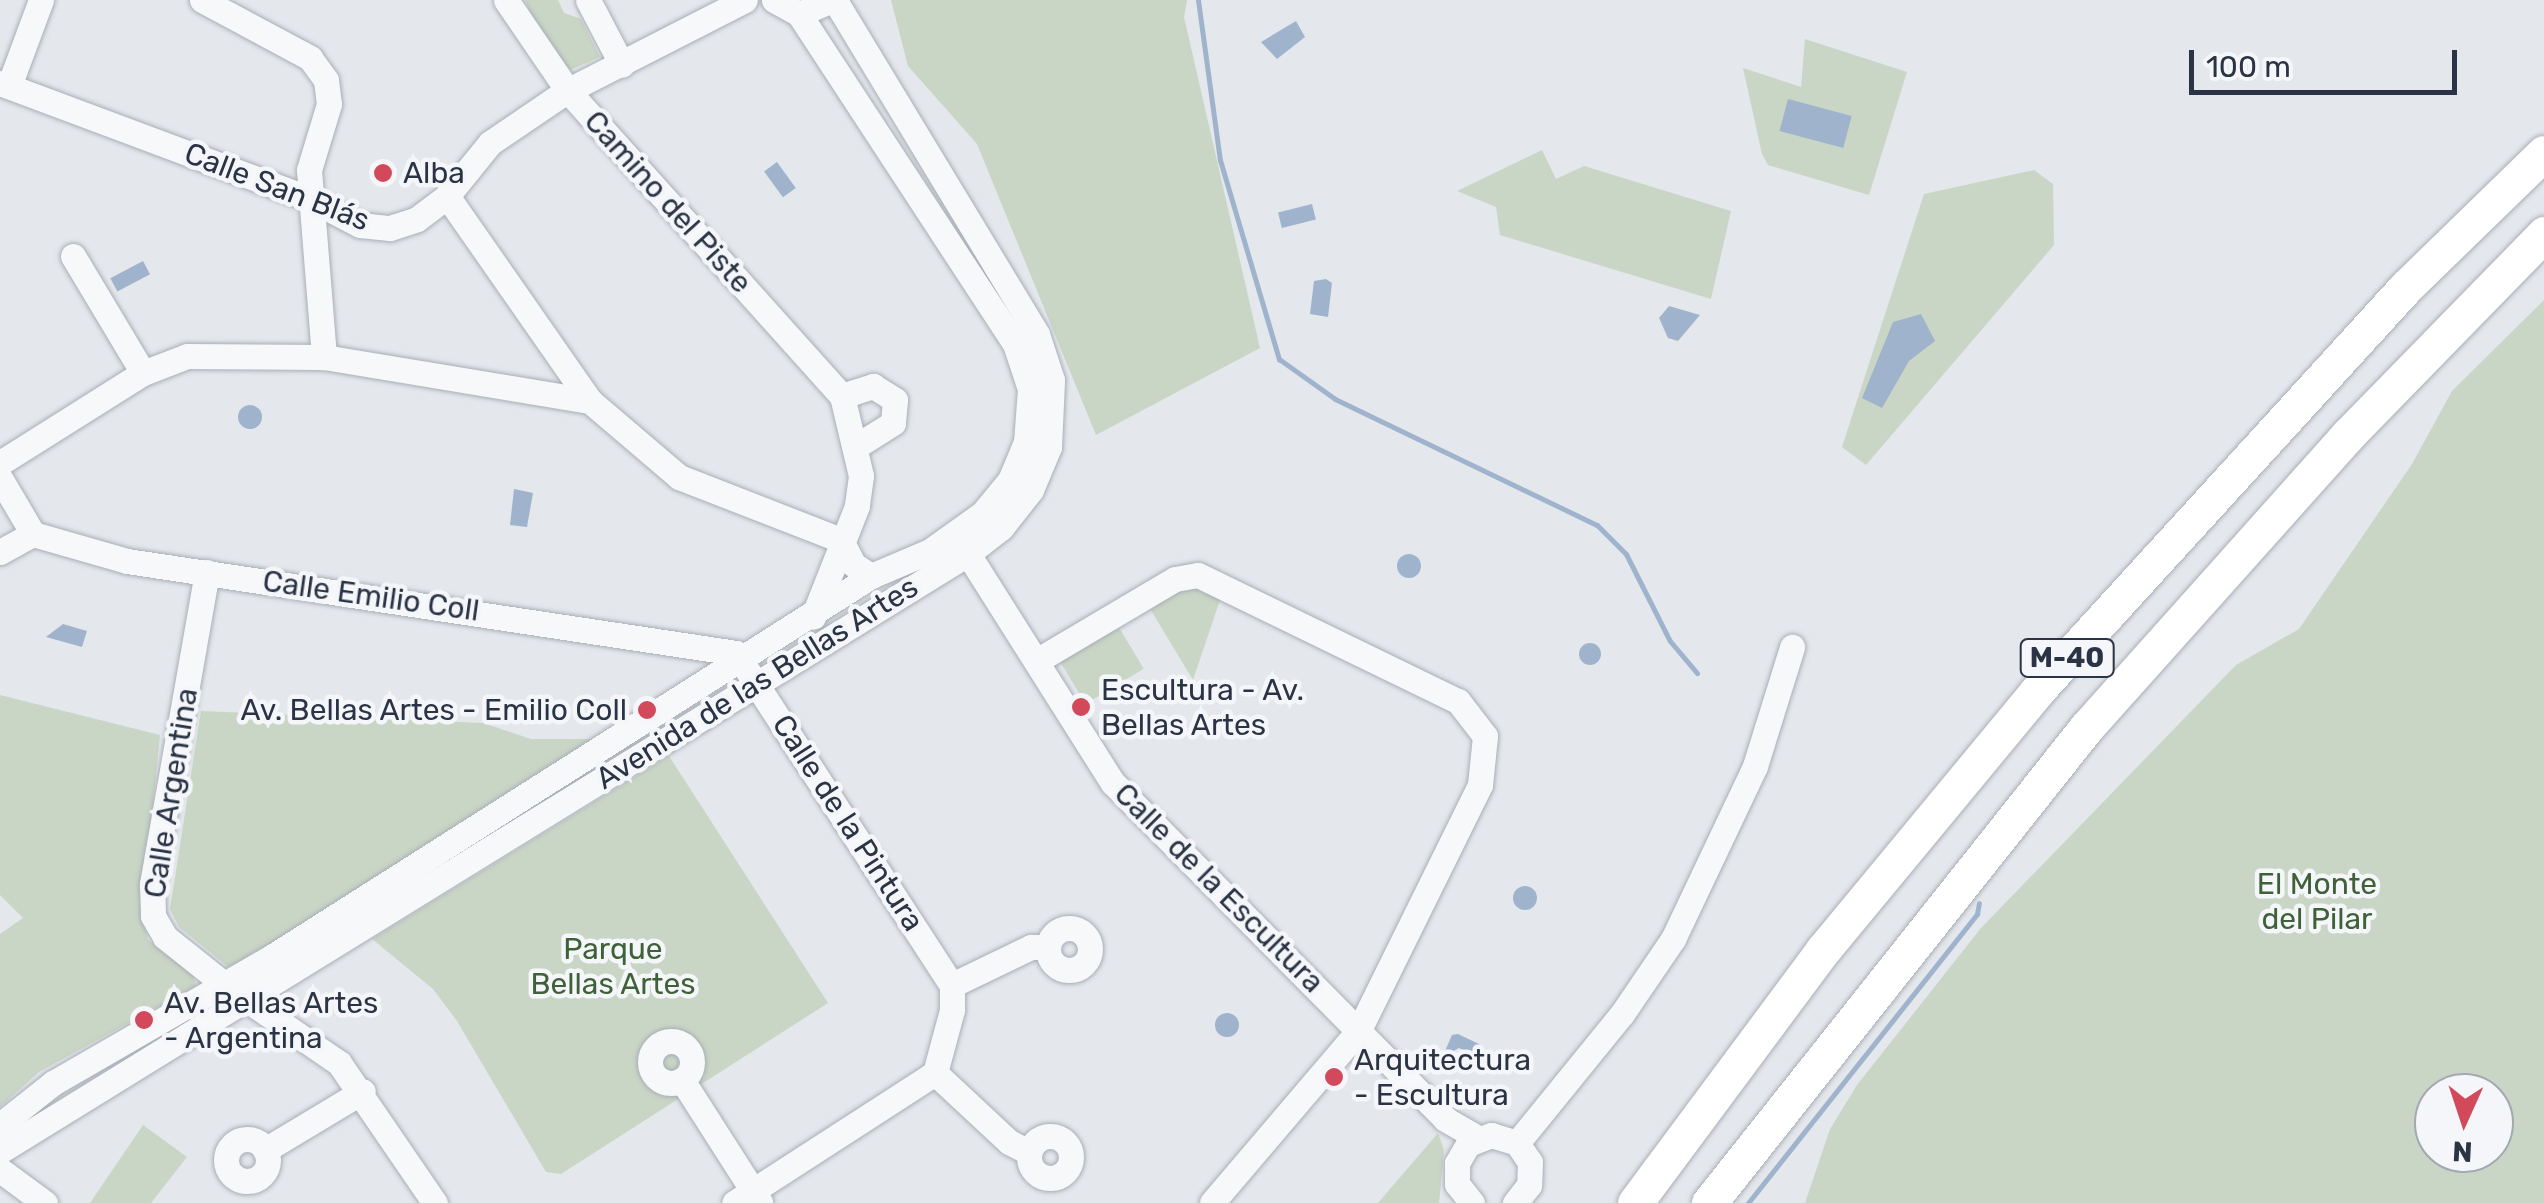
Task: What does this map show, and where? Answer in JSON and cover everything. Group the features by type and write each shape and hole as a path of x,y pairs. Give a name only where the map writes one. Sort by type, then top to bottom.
{"highway":[{"name":"M-40","path":"1635,1203 1823,950 2037,691 2406,287 2544,153"},
{"name":"M-40","path":"1709,1203 1876,984 2086,728 2348,435 2544,234"}],"street":[{"path":"4,84 41,0"},
{"path":"202,0 310,58 326,80 328,104 309,170 324,356"},
{"name":"Camino del Piste","path":"506,0 568,91 842,396 858,445 857,506 840,540 813,617"},
{"name":"Camino del Piste","path":"588,0 622,65"},
{"name":"Calle San Blás","path":"4,84 310,199 360,225 390,228 418,220 447,196 490,143 568,91 740,4 819,11 833,0"},
{"name":"Avenida de las Bellas Artes","path":"0,1151 250,998 751,672 813,617 871,576 1001,528 1031,490 1050,447 1052,380 1037,334 833,0"},
{"name":"Avenida de las Bellas Artes","path":"0,1124 53,1083 962,544 1010,480 1026,442 1030,388 1016,344 783,6"},
{"path":"447,196 590,401 679,477 840,540 853,564 871,576"},
{"path":"74,256 143,373"},
{"path":"0,463 143,373 187,356 324,356 590,401"},
{"path":"842,396 874,386 895,400 893,423 858,445"},
{"path":"0,478 33,534 0,552"},
{"name":"Calle Emilio Coll","path":"33,534 128,562 720,648 751,672"},
{"name":"Calle de la Escultura","path":"962,544 1113,783 1469,1146"},
{"name":"Calle Argentina","path":"207,572 152,916 165,937 224,984"},
{"path":"1038,660 1175,580 1198,575 1458,701 1477,718 1486,736 1480,785 1359,1030 1212,1203"},
{"path":"1517,1143 1599,1044 1673,939 1755,766 1792,646"},
{"name":"Calle de la Pintura","path":"751,672 952,985"},
{"path":"682,1080 749,1199 935,1073 948,1040 952,985 1031,947 1048,947"},
{"path":"224,984 250,998 339,1063 363,1090 435,1203"},
{"path":"935,1073 1009,1142 1029,1152"},
{"path":"266,1150 363,1090"},
{"path":"1464,1200 1456,1174 1469,1146 1492,1134 1517,1143 1531,1174 1515,1203"},
{"path":"0,1170 46,1203"}],"green space":[{"path":"525,0 558,0 564,13 581,19 600,57 570,70 542,37"},
{"path":"891,0 1187,0 1184,17 1260,348 1096,435 977,144 908,66"},
{"path":"1805,39 1907,72 1869,195 1768,165 1762,154 1743,68 1801,87"},
{"path":"1542,150 1556,179 1584,166 1731,211 1711,299 1500,235 1496,207 1457,191"},
{"path":"2034,170 2053,184 2054,245 1866,465 1842,447 1924,194"},
{"name":"El Monte del Pilar","path":"2544,300 2544,1203 1805,1203 1830,1129 1857,1085 1981,928 2236,665 2299,629 2412,464 2452,391"},
{"path":"1190,585 1222,594 1193,680 1149,607"},
{"path":"1118,626 1144,669 1085,704 1060,661"},
{"path":"0,695 160,735 142,913 148,940 192,971 196,986 39,1072 0,1107 0,934 23,918 0,895"},
{"path":"201,711 483,723 531,739 602,739 231,969 179,927 170,909"},
{"name":"Parque Bellas Artes","path":"669,756 828,1003 561,1174 546,1172 457,1021 433,989 372,939"},
{"path":"143,1125 187,1157 151,1203 90,1203"},
{"path":"1438,1133 1444,1150 1439,1203 1378,1203"}],"water":[{"path":"1296,21 1305,37 1277,59 1261,42"},
{"path":"1788,99 1852,116 1843,148 1779,131"},
{"path":"777,162 796,188 783,197 764,171"},
{"path":"1312,204 1316,220 1282,228 1278,212"},
{"path":"143,261 150,274 117,292 110,278"},
{"path":"1326,279 1332,283 1328,317 1310,314 1314,281"},
{"path":"1669,306 1700,315 1678,341 1668,338 1659,318"},
{"path":"1921,314 1935,341 1909,361 1882,408 1862,398 1893,322"},
{"path":"245,405 255,405 262,417 255,429 245,429 238,422 238,412"},
{"path":"514,489 533,493 527,527 510,525"},
{"path":"1409,554 1418,557 1418,575 1409,578 1400,575 1397,566 1400,557"},
{"path":"63,624 87,631 82,647 46,637"},
{"path":"1590,643 1598,646 1598,662 1590,665 1582,662 1579,654 1582,646"},
{"path":"1525,886 1537,898 1525,910 1513,898"},
{"path":"1227,1013 1236,1016 1236,1034 1227,1037 1218,1034 1215,1025 1218,1016"},
{"path":"1452,1035 1481,1045 1474,1055 1459,1048 1450,1053 1445,1051"}],"waterway":[{"path":"1198,0 1220,160 1279,359 1335,399 1597,525 1626,554 1670,641 1697,673"},
{"path":"1748,1203 1977,914 1979,903"}],"place":[{"name":"Alba","path":"383,173"},
{"name":"Escultura - Av. Bellas Artes","path":"1081,707"},
{"name":"Av. Bellas Artes - Emilio Coll","path":"647,710"},
{"name":"Av. Bellas Artes - Argentina","path":"144,1020"},
{"name":"Arquitectura - Escultura","path":"1334,1077"}]}
